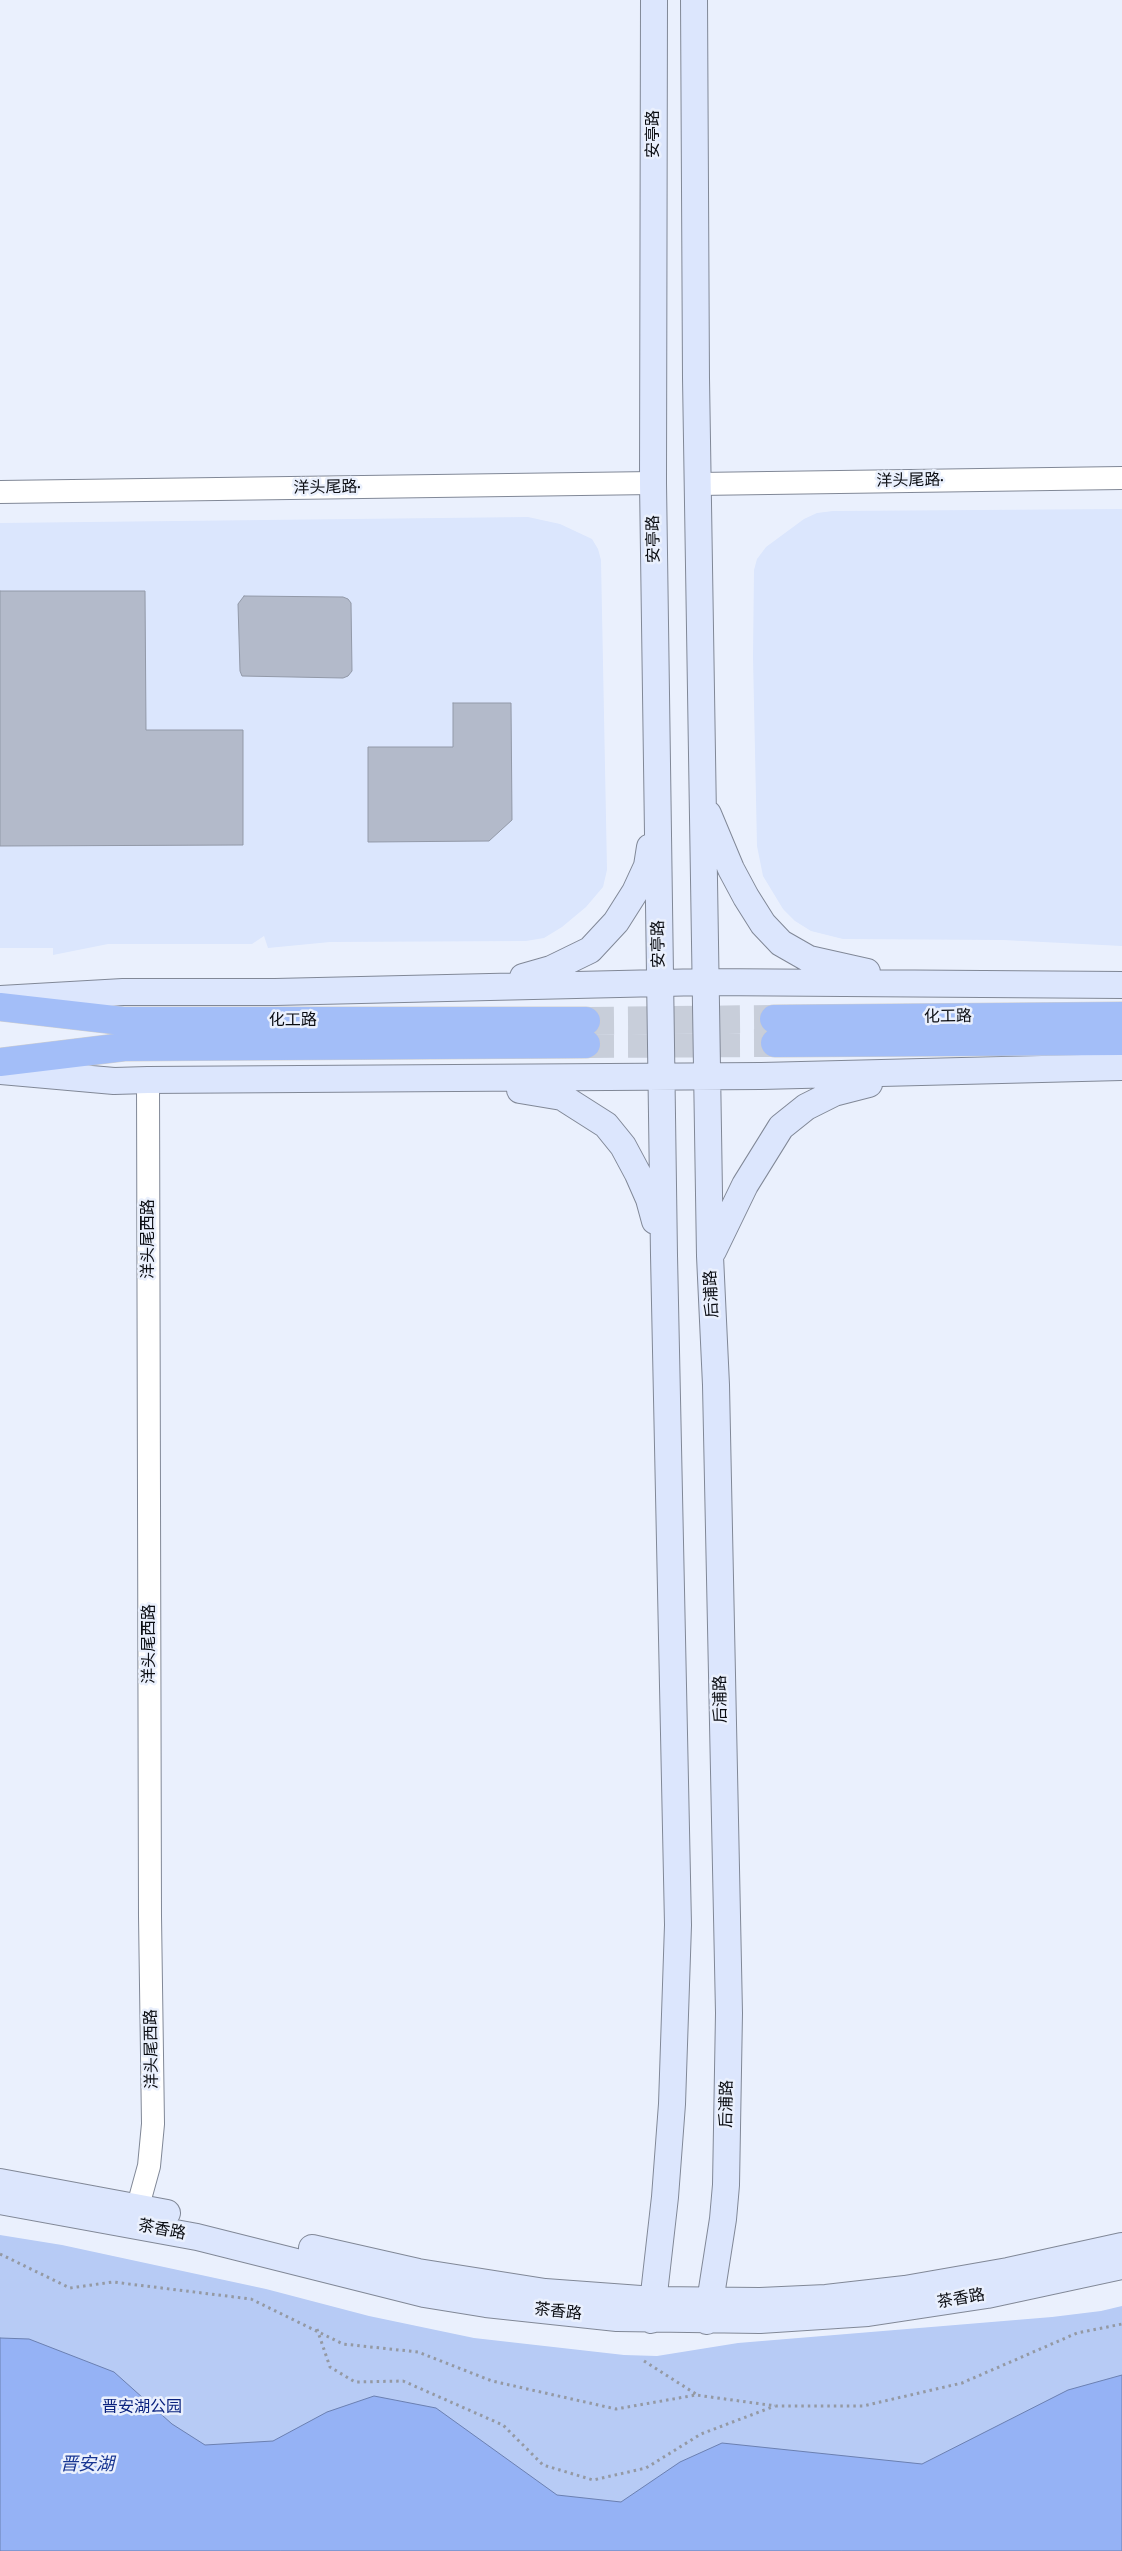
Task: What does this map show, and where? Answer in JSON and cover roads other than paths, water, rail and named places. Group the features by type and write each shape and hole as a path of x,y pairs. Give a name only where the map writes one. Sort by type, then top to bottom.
{"highway":[{"name":"化工路","path":"0,1007 123,1021 586,1033 124,1047 0,1062"},
{"name":"化工路","path":"1122,1016 775,1031 1122,1041"}],"main road":[{"name":"安亭路","path":"654,0 653,483 661,1077"},
{"path":"694,0 698,484 708,1077"},
{"path":"703,801 731,869 746,897 763,924 781,943 809,959 917,983"},
{"path":"490,986 551,969 590,950 616,922 634,892 646,866 658,802"},
{"path":"0,999 123,992 275,992 705,982 1122,985"},
{"path":"0,1071 114,1080 148,1080 708,1077 1122,1067"},
{"path":"710,1256 745,1185 782,1127 806,1107 834,1093 922,1072"},
{"path":"652,2310 672,2104 678,1925 661,1077"},
{"name":"后浦路","path":"708,1077 710,1256 716,1385 729,2013 726,2185 709,2311"},
{"path":"453,1078 562,1097 606,1125 623,1146 638,1174 649,1200 664,1256"},
{"name":"茶香路","path":"0,2182 138,2206 435,2275 652,2310"},
{"name":"茶香路","path":"0,2201 197,2237 434,2296 520,2308 709,2311 799,2318 895,2310 1037,2285 1122,2266"},
{"name":"茶香路","path":"709,2311 904,2289 1008,2271 1122,2246"}],"street":[{"name":"洋头尾路·","path":"698,484 1122,478"},
{"name":"洋头尾路·","path":"0,492 653,483"},
{"name":"洋头尾西路","path":"138,2206 148,2166 153,2124 150,1916 148,1080"}],"water":[{"name":"晋安湖","path":"0,2338 29,2339 114,2372 172,2424 205,2445 273,2441 327,2412 374,2396 436,2408 557,2495 621,2502 680,2462 722,2443 922,2464 1068,2390 1122,2375 1122,2551 0,2551"}],"tunnel":[{"path":"586,1021 774,1019"},
{"path":"586,1044 775,1043"}],"park label":[{"name":"晋安湖公园","path":"142,2408"}]}
